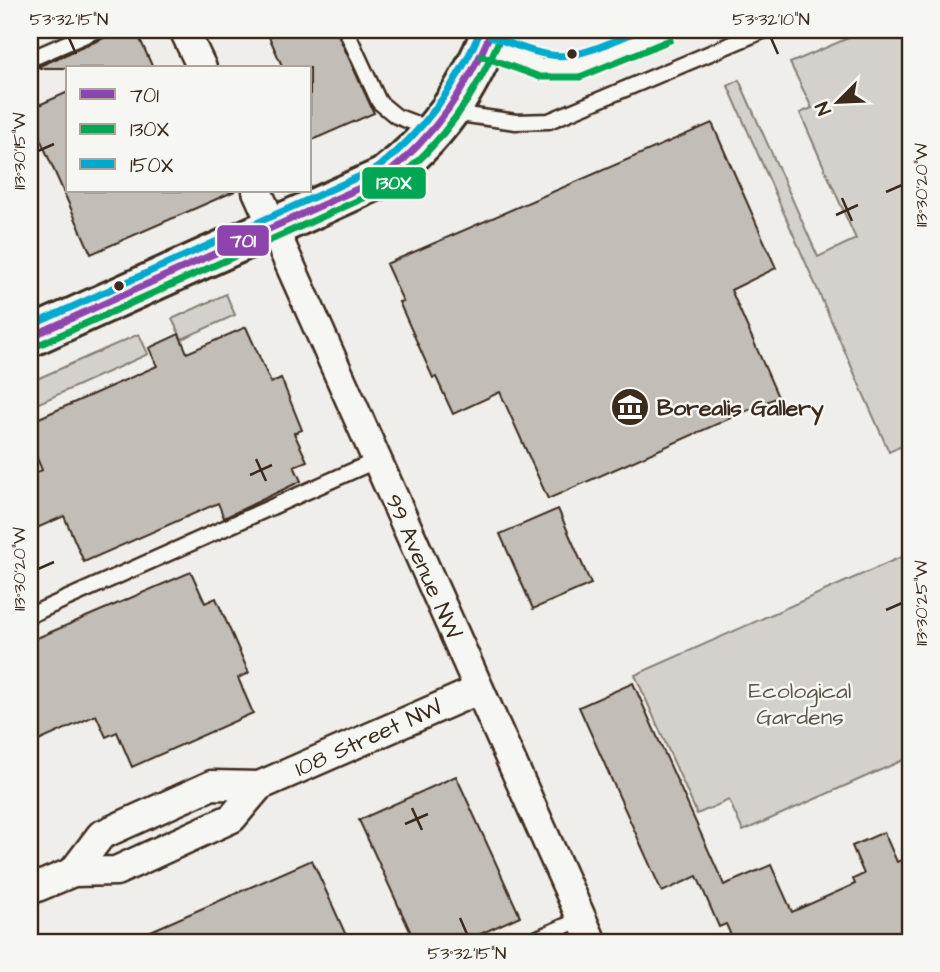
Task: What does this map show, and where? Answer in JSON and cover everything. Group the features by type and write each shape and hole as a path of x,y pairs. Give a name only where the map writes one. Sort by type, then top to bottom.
{"street":[{"path":"184,30 201,66"},
{"path":"30,337 384,177 415,153 442,122 489,38"},
{"name":"99 Avenue NW","path":"257,192 586,930"},
{"name":"108 Street NW","path":"73,872 101,835 212,785 259,786 478,690"},
{"name":"108 Street NW","path":"30,890 73,872 116,871 232,818 259,786"}],"lane":[{"path":"346,30 379,102 396,116 442,122 549,121 765,30"},
{"path":"489,38 542,67 579,67 666,30"},
{"path":"30,59 92,31"},
{"path":"30,615 377,460"},
{"path":"529,942 586,930"}],"green space":[{"path":"867,30 910,30 910,442 889,452 728,86 739,80 818,257 856,239 800,113 812,108 790,63"},
{"path":"226,294 235,315 182,339 172,319"},
{"path":"139,334 148,354 30,407 30,382"},
{"name":"Ecological Gardens","path":"910,553 910,684 907,686 910,693 910,757 743,831 729,800 697,814 635,675"}],"building":[{"path":"122,30 136,30 152,66 66,66 35,68"},
{"path":"266,30 336,30 374,113 312,140 312,66 282,66"},
{"path":"66,93 66,192 233,192 91,254 30,116 30,109"},
{"path":"712,123 776,268 731,290 778,397 548,499 500,392 453,414 436,377 433,378 399,302 403,301 386,264"},
{"path":"246,327 271,383 281,378 302,430 294,433 307,461 294,466 301,481 224,518 218,503 84,562 64,516 30,531 30,476 42,470 30,442 30,422 157,366 149,348 179,334 187,353"},
{"path":"558,509 591,584 533,609 500,534"},
{"path":"191,572 205,603 216,598 249,673 238,678 253,713 132,767 117,732 106,737 96,715 30,745 30,641"},
{"path":"633,683 724,885 771,865 792,912 855,884 853,879 864,874 852,846 884,832 897,862 910,856 910,942 734,942 726,924 719,927 697,876 662,892 579,707"},
{"path":"456,776 520,916 463,942 415,942 359,820"},
{"path":"312,860 349,942 126,942"}],"transit line":[{"name":"150X","path":"30,326 378,168 411,138 438,105 472,50 481,30"},
{"name":"701","path":"30,337 384,177 434,128 472,72 492,30"},
{"name":"150X","path":"490,36 535,52 566,56 596,48 640,30"},
{"name":"130X","path":"34,347 390,186 426,153 456,117 481,78 502,34"},
{"name":"130X","path":"482,56 540,77 580,77 670,40"}],"place":[{"name":"Borealis Gallery","path":"630,407"}]}
